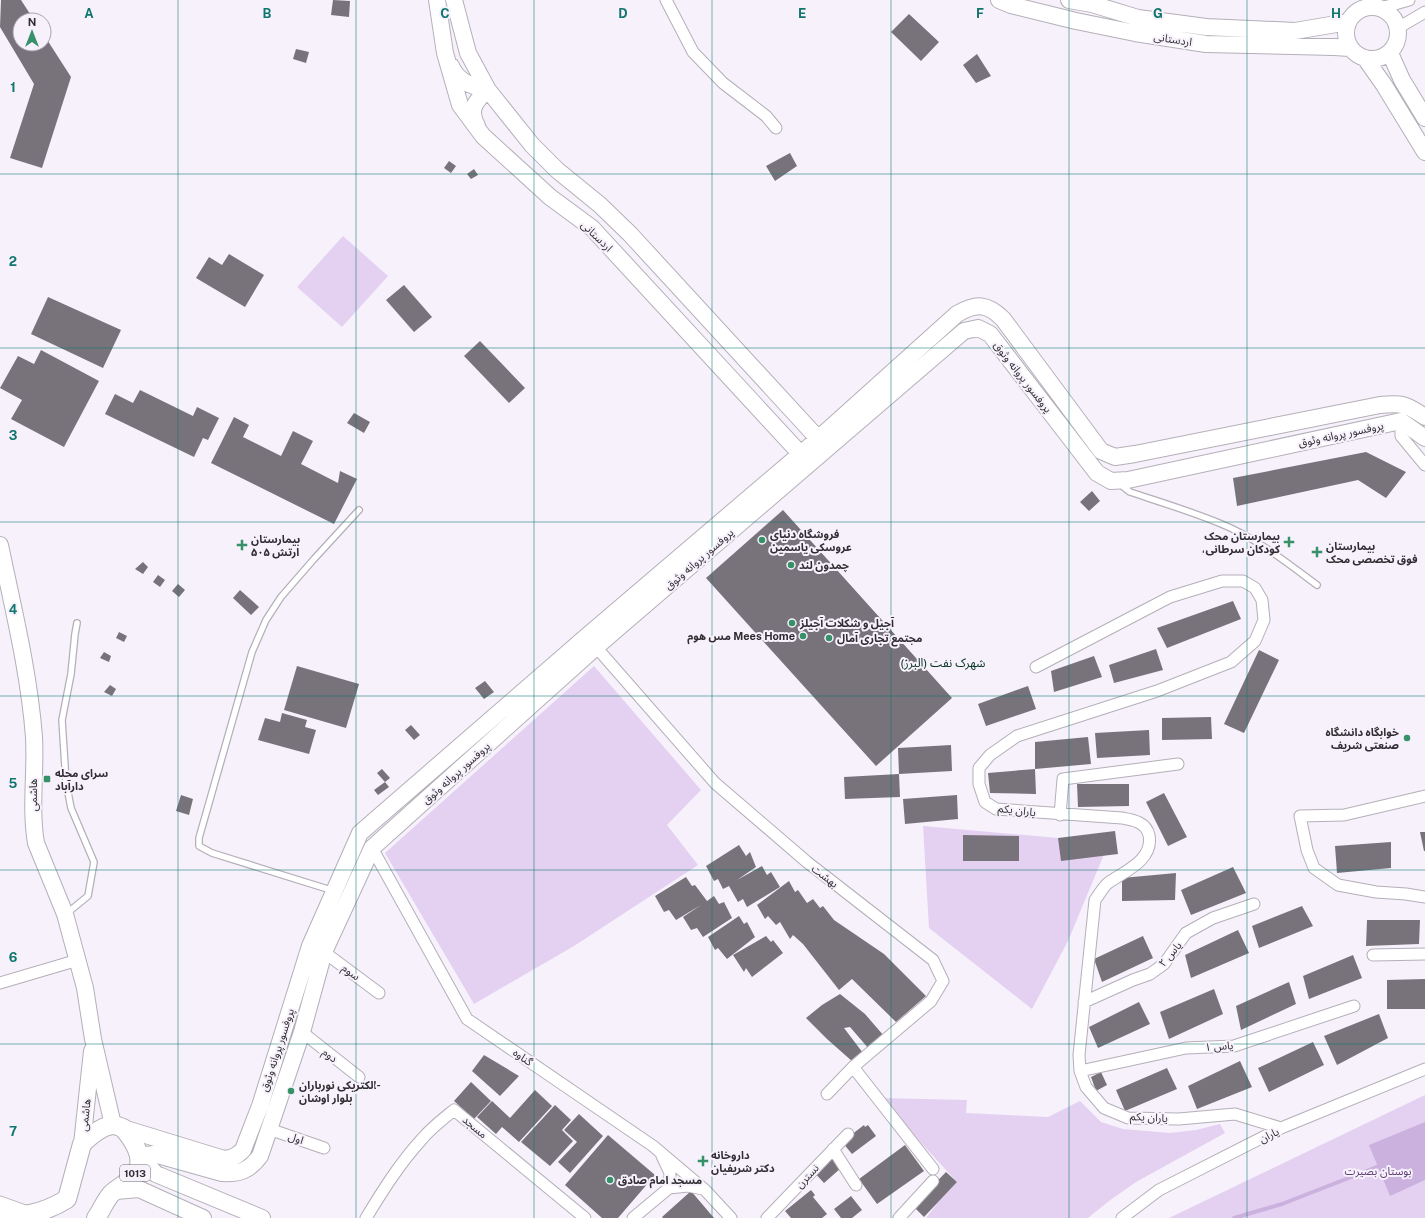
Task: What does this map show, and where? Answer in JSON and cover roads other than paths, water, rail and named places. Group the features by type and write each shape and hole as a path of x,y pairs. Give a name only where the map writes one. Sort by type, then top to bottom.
{"main road":[{"name":"اردستانی","path":"437,0 445,53 460,105 483,136 550,197 592,228 804,459"},
{"path":"454,0 468,52 488,90 532,145 557,170 600,204 630,234 822,444"},
{"name":"اردستانی","path":"999,0 1011,5 1076,21 1135,33 1206,44 1350,48"},
{"name":"اردستانی","path":"1069,0 1094,2 1138,18 1206,28 1295,31 1348,22"},
{"path":"1076,21 1094,2"},
{"path":"1374,6 1381,8 1393,16 1398,28 1397,41 1390,52 1378,58 1365,58 1357,55 1350,48 1346,40 1348,22 1358,10 1365,7 1374,6"},
{"path":"1390,52 1402,80 1425,118"},
{"path":"445,53 454,74 470,86 488,90"},
{"path":"1365,58 1384,85 1425,152"},
{"path":"483,136 473,119 473,108 480,97 488,90"},
{"name":"پروفسور پروانه وثوق","path":"822,444 956,314 968,307 982,306 994,310 1003,319 1101,451 1115,457 1380,405 1398,404 1408,406 1425,417"},
{"name":"پروفسور پروانه وثوق","path":"139,1156 154,1154 222,1173 233,1173 245,1170 254,1164 260,1156 302,1032 317,949 334,891 365,829 591,642 822,444 964,331 978,328 990,334 1097,473 1113,481 1128,480 1401,421"},
{"path":"1398,404 1401,421 1425,438"},
{"path":"1113,481 1115,457"},
{"name":"هاشمی","path":"0,545 25,669 33,730 33,806 36,843 65,914 85,988 93,1039 118,1127"},
{"name":"پروفسور پروانه وثوق","path":"118,1127 224,1159 231,1158 243,1150 260,1106 285,1026 317,949 349,897 372,848 591,642"},
{"path":"365,829 372,848"},
{"path":"334,891 349,897"},
{"path":"285,1026 302,1032"},
{"name":"هاشمی","path":"82,1144 93,1039"},
{"path":"0,1216 18,1217 36,1214 67,1199 82,1144 99,1130 118,1127"},
{"name":"1013","path":"96,1218 111,1195 134,1176 139,1167 139,1156 135,1145 118,1127"},
{"path":"139,1156 156,1174 262,1218"},
{"path":"203,1194 192,1181 196,1175 206,1168"},
{"path":"116,1190 139,1189 203,1218"}],"street":[{"path":"666,0 693,52 723,83 766,116 776,128"},
{"path":"1381,8 1409,0"},
{"path":"1398,28 1425,12"},
{"path":"1401,421 1401,436 1425,465"},
{"name":"یاران یکم","path":"1036,667 1170,597 1222,581 1243,581 1255,588 1262,600 1264,620 1255,641 1231,662 1157,691 1017,736 990,755 979,768 979,784 985,802 996,809 1060,815 1122,818 1139,822 1148,832 1150,844 1143,858 1127,872 1107,884 1095,900 1079,1055 1080,1071 1086,1087 1104,1108 1128,1118 1179,1119 1235,1114 1281,1128"},
{"name":"بهشت","path":"591,642 715,783 807,862 933,960 943,981 931,1001 853,1067 826,1094"},
{"path":"1060,815 1063,779 1178,764"},
{"path":"1425,796 1344,815 1300,816 1307,850 1314,868 1338,885 1376,892 1425,897"},
{"name":"گناوه","path":"372,848 467,1019 661,1153 705,1190 725,1216"},
{"name":"یاس ۲","path":"1084,1002 1150,974 1164,964 1186,933 1213,918 1254,904"},
{"name":"سوم","path":"317,949 379,992"},
{"path":"1373,955 1425,954"},
{"path":"0,983 78,960"},
{"name":"یاس ۱","path":"1080,1071 1186,1048 1234,1046 1354,1006"},
{"name":"دوم","path":"302,1032 359,1077"},
{"path":"853,1067 933,1169"},
{"name":"یاران","path":"1122,1218 1159,1190 1281,1128 1425,1069"},
{"name":"مسجد","path":"366,1218 392,1176 407,1156 422,1138 454,1110 585,1218"},
{"name":"اول","path":"269,1129 324,1148"},
{"name":"نسترن","path":"767,1218 848,1134"},
{"path":"833,1149 856,1186"},
{"path":"661,1153 670,1173 669,1188"},
{"path":"898,1218 933,1181"},
{"path":"633,1218 669,1188 688,1186 705,1190"},
{"path":"0,1202 36,1214"}],"lane":[{"path":"430,0 439,16"},
{"path":"1113,481 1130,492 1221,523 1254,541 1282,559 1317,585"},
{"path":"334,891 212,852 198,846 252,652 266,620 281,597 359,510"},
{"path":"65,914 88,896 94,862 71,808 66,782 62,720 71,674 74,634 77,624"}],"waterway":[{"path":"1234,1218 1282,1204 1382,1165"}],"place":[{"name":"فروشگاه دنیای عروسکی یاسمین","path":"762,540"},
{"name":"بیمارستان محک ،کودکان سرطانی","path":"1289,542"},
{"name":"بیمارستان ۵۰۵ ارتش","path":"242,545"},
{"name":"بیمارستان فوق تخصصی محک","path":"1317,552"},
{"name":"چمدون لند","path":"791,565"},
{"name":"آجیل و شکلات آجیلز","path":"792,623"},
{"name":"مس هوم Mees Home","path":"803,636"},
{"name":"مجتمع تجاری آمال","path":"829,638"},
{"name":"خوابگاه دانشگاه صنعتی شریف","path":"1407,738"},
{"name":"سرای محله دارآباد","path":"47,779"},
{"name":"الکتریکی نورباران- بلوار اوشان","path":"291,1091"},
{"name":"داروخانه دکتر شریفیان","path":"703,1161"},
{"name":"مسجد امام صادق","path":"610,1180"}],"district":[{"name":"شهرک نفت (البرز)","path":"943,663"}],"park label":[{"name":"بوستان بصیرت","path":"1378,1171"}]}
